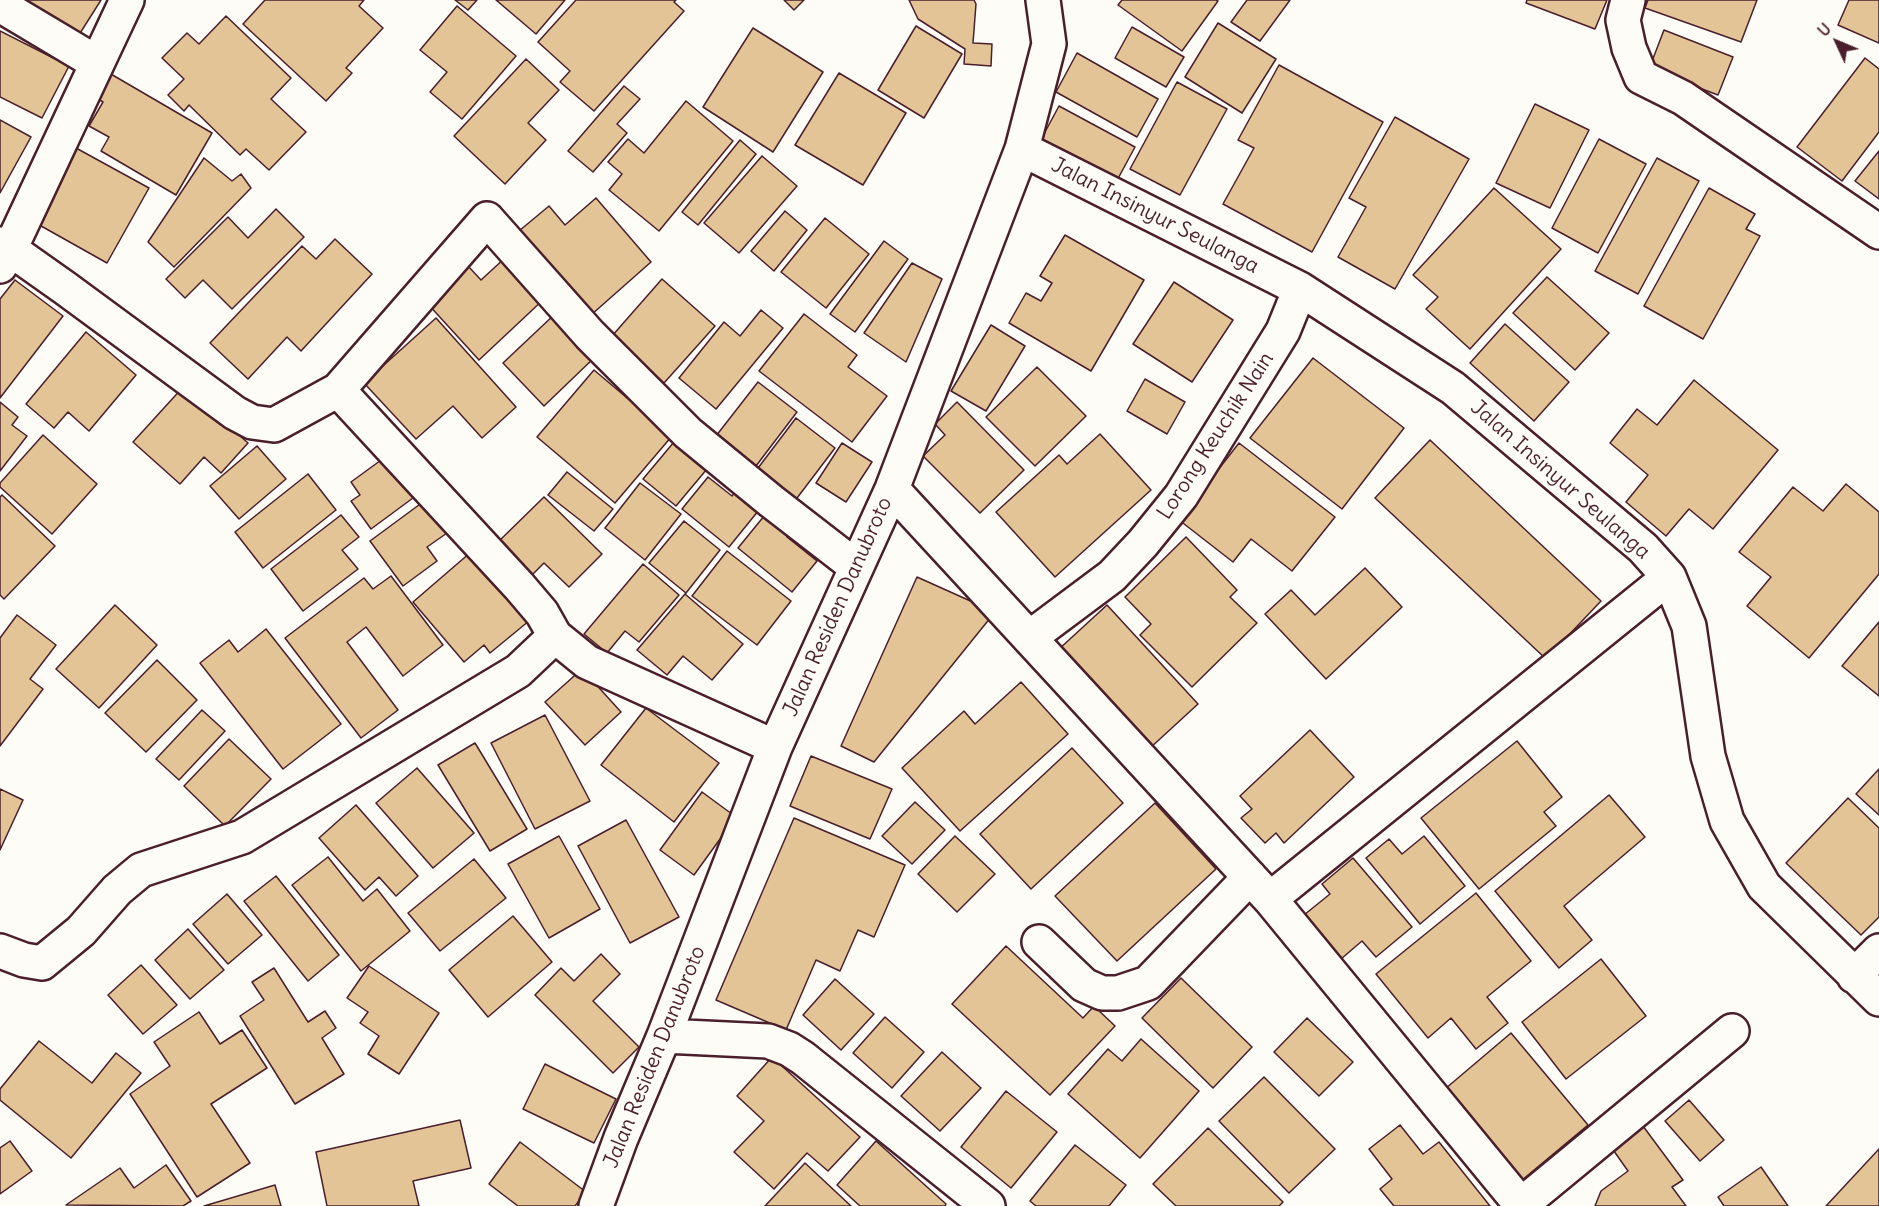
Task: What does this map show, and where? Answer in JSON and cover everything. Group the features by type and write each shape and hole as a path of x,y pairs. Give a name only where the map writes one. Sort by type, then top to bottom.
{"street":[{"path":"127,0 3,253 235,413 252,422 274,424 338,390 487,219 590,334 688,433 855,566"},
{"name":"Jalan Residen Danubroto","path":"597,1206 621,1137 664,1036 775,747 855,566 892,489 1022,149 1049,44 1043,0"},
{"path":"1628,0 1623,20 1629,48 1641,77 1683,98 1879,232"},
{"path":"0,5 97,63"},
{"name":"Jalan Insinyur Seulanga","path":"1022,149 1300,289 1454,388 1643,548 1669,577 1689,626 1708,756 1727,821 1764,886 1879,999"},
{"name":"Lorong Keuchik Nain","path":"1029,638 1112,576 1143,543 1180,496 1283,331 1300,289"},
{"path":"338,390 519,586 542,613 555,636 587,662 775,747"},
{"path":"892,489 1260,888 1522,1205 1732,1031"},
{"path":"1039,942 1084,985 1102,993 1118,993 1148,983 1260,888 1669,577"},
{"path":"0,951 24,960 42,963 81,931 117,890 141,870 242,837 518,671 555,636"},
{"path":"1854,976 1879,951"},
{"path":"664,1036 768,1041 789,1049 988,1206"}],"building":[{"path":"17,0 101,0 77,38"},
{"path":"265,0 364,0 359,6 383,28 346,68 352,73 326,101 243,24"},
{"path":"455,0 477,0 468,10"},
{"path":"496,0 565,0 536,34"},
{"path":"576,0 676,0 674,2 684,11 594,111 560,82 570,71 538,42"},
{"path":"784,0 804,0 794,10"},
{"path":"909,0 974,0 976,4 973,43 992,44 991,66 964,64 965,49 918,19"},
{"path":"1122,0 1218,1 1182,51 1118,5"},
{"path":"1247,0 1290,0 1260,41 1231,22"},
{"path":"1527,0 1607,0 1595,29 1526,3"},
{"path":"1648,0 1757,0 1741,42 1645,8"},
{"path":"1849,0 1879,0 1879,43 1838,25"},
{"path":"457,6 516,56 462,119 430,92 447,72 420,50"},
{"path":"226,16 291,78 271,99 306,132 269,170 246,149 240,155 189,105 184,111 168,95 184,79 162,58 187,33 199,44"},
{"path":"1218,23 1276,59 1242,113 1185,77"},
{"path":"916,26 962,54 924,118 878,90"},
{"path":"1132,27 1184,57 1166,87 1115,58"},
{"path":"753,28 823,72 773,152 703,107"},
{"path":"1664,30 1733,57 1718,95 1649,69"},
{"path":"0,31 69,66 42,118 0,97"},
{"path":"1077,53 1158,99 1137,137 1056,92"},
{"path":"1865,58 1879,69 1879,132 1842,181 1797,147"},
{"path":"526,59 559,90 528,123 546,140 505,184 454,136"},
{"path":"1279,65 1383,122 1312,252 1223,204 1254,148 1238,140"},
{"path":"104,70 212,133 176,195 101,151 109,137 89,126 103,102 90,94"},
{"path":"839,73 906,113 863,185 795,145"},
{"path":"1177,82 1227,109 1180,195 1130,169"},
{"path":"624,86 640,99 617,124 627,133 593,172 568,151"},
{"path":"686,101 733,141 659,231 609,190 622,174 608,162 628,139 644,153"},
{"path":"1535,104 1589,130 1550,208 1496,183"},
{"path":"1059,106 1135,147 1114,186 1038,145"},
{"path":"1395,117 1469,159 1395,289 1338,257 1366,207 1349,198"},
{"path":"0,120 31,137 0,193"},
{"path":"1599,139 1646,164 1598,253 1552,228"},
{"path":"740,140 756,154 698,225 682,212"},
{"path":"76,148 149,188 107,263 34,222"},
{"path":"1879,151 1879,199 1855,181"},
{"path":"762,156 797,186 739,253 704,223"},
{"path":"204,158 232,181 241,174 251,188 174,267 148,242"},
{"path":"1657,158 1699,181 1638,294 1595,271"},
{"path":"1494,188 1561,249 1470,349 1426,309 1438,297 1413,275"},
{"path":"1709,188 1755,214 1746,229 1760,236 1703,339 1644,306"},
{"path":"596,198 651,262 591,315 519,231 549,206 565,225"},
{"path":"276,209 304,237 232,309 203,280 185,298 166,279 228,217 248,238"},
{"path":"785,211 807,230 774,271 751,251"},
{"path":"825,218 869,254 826,308 781,272"},
{"path":"1065,235 1144,280 1091,371 1009,323 1026,293 1041,301 1052,283 1040,276"},
{"path":"335,239 372,274 301,351 287,337 248,379 210,343 302,246 316,259"},
{"path":"884,241 908,259 855,332 830,314"},
{"path":"506,257 544,299 479,360 427,303 468,266 481,280"},
{"path":"912,263 942,279 906,362 864,333"},
{"path":"1547,277 1609,333 1575,370 1513,313"},
{"path":"662,279 715,326 664,383 612,336"},
{"path":"15,280 63,316 0,398 0,299"},
{"path":"1174,282 1233,320 1192,382 1133,344"},
{"path":"761,310 783,328 716,409 679,378 724,322 740,336"},
{"path":"556,313 596,356 544,406 503,363"},
{"path":"804,314 857,355 848,367 887,396 852,442 759,371"},
{"path":"436,318 516,407 482,438 453,406 416,439 364,383"},
{"path":"1505,324 1569,382 1534,421 1470,363"},
{"path":"991,325 1025,346 986,411 951,391"},
{"path":"86,332 136,375 89,431 68,412 54,428 26,404"},
{"path":"1313,358 1404,428 1342,509 1250,438"},
{"path":"1037,367 1086,416 1035,466 986,417"},
{"path":"594,370 672,436 615,503 537,437"},
{"path":"1145,379 1185,402 1167,434 1127,411"},
{"path":"1694,380 1778,450 1713,529 1689,509 1666,536 1626,502 1648,475 1610,443 1637,409 1657,425"},
{"path":"758,382 797,412 756,466 716,436"},
{"path":"184,386 248,443 221,473 204,457 180,484 133,442"},
{"path":"0,402 18,417 12,425 27,436 0,471"},
{"path":"957,402 1024,470 980,513 923,456 945,435 935,424"},
{"path":"796,418 835,448 794,502 755,472"},
{"path":"1100,434 1151,490 1055,577 996,512 1059,455 1067,464"},
{"path":"43,435 97,484 52,534 0,487 0,483"},
{"path":"679,436 712,463 676,506 643,479"},
{"path":"1430,440 1601,601 1546,659 1375,498"},
{"path":"842,443 872,462 846,502 816,483"},
{"path":"1239,443 1335,517 1292,571 1251,539 1233,562 1179,520"},
{"path":"257,446 286,479 239,519 210,486"},
{"path":"388,455 417,495 371,529 351,501 360,495 351,482"},
{"path":"567,472 613,509 594,531 548,495"},
{"path":"308,474 336,510 263,568 235,532"},
{"path":"708,477 732,496 740,486 763,505 729,547 682,509"},
{"path":"640,483 681,514 645,560 605,528"},
{"path":"1846,484 1879,512 1879,574 1809,658 1747,606 1771,577 1739,552 1793,487 1823,511"},
{"path":"2,495 55,546 4,599 0,595 0,497"},
{"path":"544,497 602,554 569,587 544,563 528,579 495,545"},
{"path":"427,499 450,531 427,547 437,561 403,586 370,541"},
{"path":"769,510 792,529 787,537 817,561 792,592 738,548"},
{"path":"341,515 359,537 342,550 358,569 303,611 271,569"},
{"path":"684,521 720,550 686,593 649,563"},
{"path":"1186,537 1237,590 1230,597 1257,623 1192,687 1140,635 1151,624 1125,597"},
{"path":"727,551 791,601 757,645 692,596"},
{"path":"471,552 535,616 490,653 484,645 464,662 413,602"},
{"path":"643,564 679,595 639,642 625,631 607,653 584,634"},
{"path":"1365,568 1402,607 1326,679 1265,614 1291,590 1315,615"},
{"path":"391,576 443,645 403,676 366,627 347,642 398,710 361,738 285,638 364,578 373,589"},
{"path":"917,577 995,612 874,762 841,746"},
{"path":"685,594 743,644 712,680 683,656 667,675 637,650"},
{"path":"115,605 157,645 99,708 56,669"},
{"path":"1107,605 1198,704 1149,749 1058,650"},
{"path":"17,615 56,645 30,679 43,689 0,746 0,638"},
{"path":"1879,622 1879,696 1842,666"},
{"path":"266,629 341,724 283,769 200,663 229,640 238,652"},
{"path":"157,660 197,700 146,752 105,713"},
{"path":"582,669 621,712 585,745 545,702"},
{"path":"1021,682 1068,734 960,831 902,768 964,711 975,724"},
{"path":"646,708 719,763 674,822 601,765"},
{"path":"202,710 225,731 179,780 156,759"},
{"path":"545,715 590,801 535,829 491,743"},
{"path":"1310,730 1354,777 1284,843 1276,833 1265,843 1241,818 1252,809 1240,796"},
{"path":"229,739 271,779 225,826 184,786"},
{"path":"1517,741 1562,797 1544,812 1556,826 1479,889 1421,818"},
{"path":"475,743 527,829 490,851 438,765"},
{"path":"1072,748 1123,803 1031,889 980,834"},
{"path":"811,756 892,789 870,839 790,806"},
{"path":"417,768 474,833 433,868 376,803"},
{"path":"1879,769 1879,815 1856,794"},
{"path":"0,789 23,800 0,850"},
{"path":"702,792 736,817 694,875 660,850"},
{"path":"1609,795 1645,837 1564,906 1592,940 1559,968 1495,891"},
{"path":"1848,798 1879,828 1879,917 1861,935 1786,863"},
{"path":"915,802 945,830 912,864 882,836"},
{"path":"1155,803 1216,869 1117,961 1055,896"},
{"path":"356,805 418,876 396,896 379,877 365,890 319,838"},
{"path":"794,818 905,865 874,937 858,930 840,971 816,960 786,1030 716,1000"},
{"path":"626,820 679,917 630,943 578,846"},
{"path":"559,836 600,909 549,938 508,864"},
{"path":"955,836 995,874 957,912 918,874"},
{"path":"1424,836 1465,886 1420,924 1366,858 1389,839 1402,854"},
{"path":"328,857 363,901 377,889 410,931 361,971 292,885"},
{"path":"1353,858 1412,927 1376,957 1362,941 1341,959 1304,915 1330,894 1322,884"},
{"path":"474,859 506,898 440,951 408,913"},
{"path":"276,876 339,955 308,981 244,901"},
{"path":"1476,893 1531,961 1487,997 1508,1023 1476,1049 1451,1018 1428,1038 1376,974"},
{"path":"227,894 262,935 228,964 193,924"},
{"path":"513,916 552,962 488,1017 449,970"},
{"path":"188,929 224,970 190,999 155,960"},
{"path":"1006,946 1083,1018 1094,1006 1115,1026 1050,1095 952,1004"},
{"path":"601,954 620,974 593,1001 639,1047 613,1073 535,995 561,968 574,981"},
{"path":"1601,959 1646,1016 1566,1079 1522,1022"},
{"path":"141,965 177,1005 143,1034 108,995"},
{"path":"369,966 439,1013 399,1074 368,1054 379,1036 360,1023 368,1012 347,998"},
{"path":"274,968 308,1022 325,1011 336,1028 322,1038 344,1074 295,1104 240,1016 264,1000 252,982"},
{"path":"1181,978 1252,1047 1213,1088 1142,1018"},
{"path":"835,979 874,1014 841,1050 803,1015"},
{"path":"199,1012 220,1044 242,1030 267,1068 211,1104 250,1163 197,1197 130,1094 170,1066 154,1042"},
{"path":"885,1017 924,1052 892,1088 853,1053"},
{"path":"1307,1018 1353,1062 1319,1096 1274,1052"},
{"path":"1511,1033 1588,1125 1521,1181 1445,1089"},
{"path":"1141,1039 1199,1091 1140,1158 1068,1094 1108,1049 1122,1061"},
{"path":"39,1041 92,1083 116,1053 141,1073 71,1158 0,1100 0,1089"},
{"path":"942,1052 981,1088 940,1131 901,1096"},
{"path":"772,1057 860,1137 828,1171 807,1153 774,1189 734,1152 764,1121 737,1096"},
{"path":"545,1064 616,1099 594,1143 523,1109"},
{"path":"1264,1077 1335,1149 1289,1193 1219,1121"},
{"path":"1006,1091 1057,1132 1011,1188 961,1147"},
{"path":"1689,1100 1724,1140 1700,1161 1665,1121"},
{"path":"460,1120 471,1168 413,1181 419,1206 327,1206 316,1152"},
{"path":"1640,1122 1683,1180 1672,1187 1686,1206 1595,1206 1601,1191 1628,1171 1609,1144"},
{"path":"1400,1125 1423,1154 1439,1142 1490,1206 1394,1206 1380,1189 1392,1179 1369,1149"},
{"path":"1208,1128 1283,1202 1279,1206 1176,1206 1153,1184"},
{"path":"10,1141 32,1171 0,1194 0,1148"},
{"path":"876,1141 946,1204 945,1206 860,1206 837,1185"},
{"path":"520,1142 586,1192 575,1206 518,1206 489,1184"},
{"path":"1075,1145 1126,1185 1109,1206 1036,1206 1030,1201"},
{"path":"1879,1149 1879,1206 1826,1206"},
{"path":"805,1163 851,1206 765,1206"},
{"path":"166,1165 191,1201 183,1206 66,1205 120,1168 134,1188"},
{"path":"1761,1167 1788,1206 1724,1206 1718,1197"},
{"path":"275,1185 281,1206 204,1206"}]}
